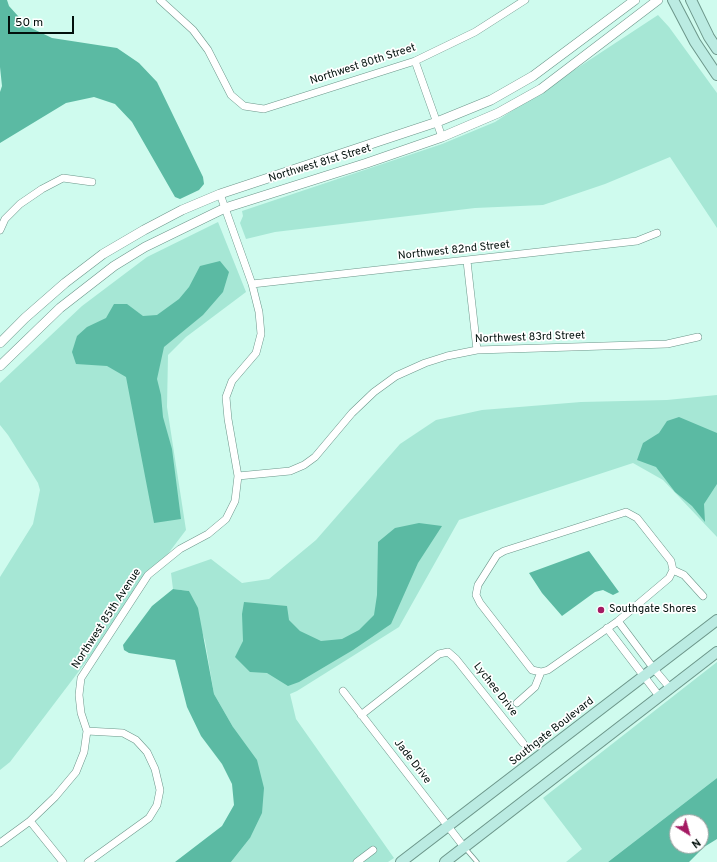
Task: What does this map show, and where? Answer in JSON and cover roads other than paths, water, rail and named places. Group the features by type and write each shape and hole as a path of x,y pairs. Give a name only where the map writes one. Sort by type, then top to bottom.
{"main road":[{"path":"673,0 695,42 717,75"},
{"path":"691,0 709,37 717,49"},
{"name":"Southgate Boulevard","path":"401,862 717,620"},
{"path":"445,862 717,652"}],"street":[{"name":"Northwest 80th Street","path":"163,1 193,30 208,50 231,95 244,106 264,109 415,61 475,32 525,0"},
{"name":"Northwest 81st Street","path":"0,343 25,318 66,283 104,254 182,210 220,194 437,122 491,100 532,76 635,0"},
{"name":"Northwest 81st Street","path":"0,366 60,308 114,266 160,240 225,208 442,137 498,113 541,89 658,0"},
{"path":"415,61 442,137"},
{"path":"0,230 5,219 10,214 42,189 63,178 92,182"},
{"name":"Northwest 85th Avenue","path":"86,731 81,713 79,695 82,678 148,575 180,548 208,534 226,519 235,501 238,476 228,419 226,397 232,381 256,353 261,334 259,312 252,284 220,194"},
{"name":"Northwest 82nd Street","path":"252,284 637,241 657,233"},
{"path":"467,261 477,350"},
{"name":"Northwest 83rd Street","path":"238,476 290,471 304,465 314,457 374,392 396,376 432,361 477,350 667,344 698,336"},
{"path":"626,512 637,518 671,561 673,570 669,578 618,620 548,670 541,672 532,670 480,603 476,595 478,585 497,555 504,551 626,512"},
{"path":"673,570 684,574 703,596"},
{"path":"618,620 670,688"},
{"path":"607,628 659,696"},
{"name":"Lychee Drive","path":"361,715 439,654 448,652 456,659 523,744"},
{"path":"517,703 535,687 541,672"},
{"name":"Jade Drive","path":"343,691 464,847"},
{"path":"0,843 30,821 55,797 76,772 84,752 86,731 123,733 136,740 147,752 155,769 160,790 157,805 149,818 88,862"},
{"path":"30,821 63,862"},
{"path":"357,862 373,850"}],"lane":[{"path":"464,847 477,862"}],"place":[{"name":"Southgate Shores","path":"601,610"}]}
